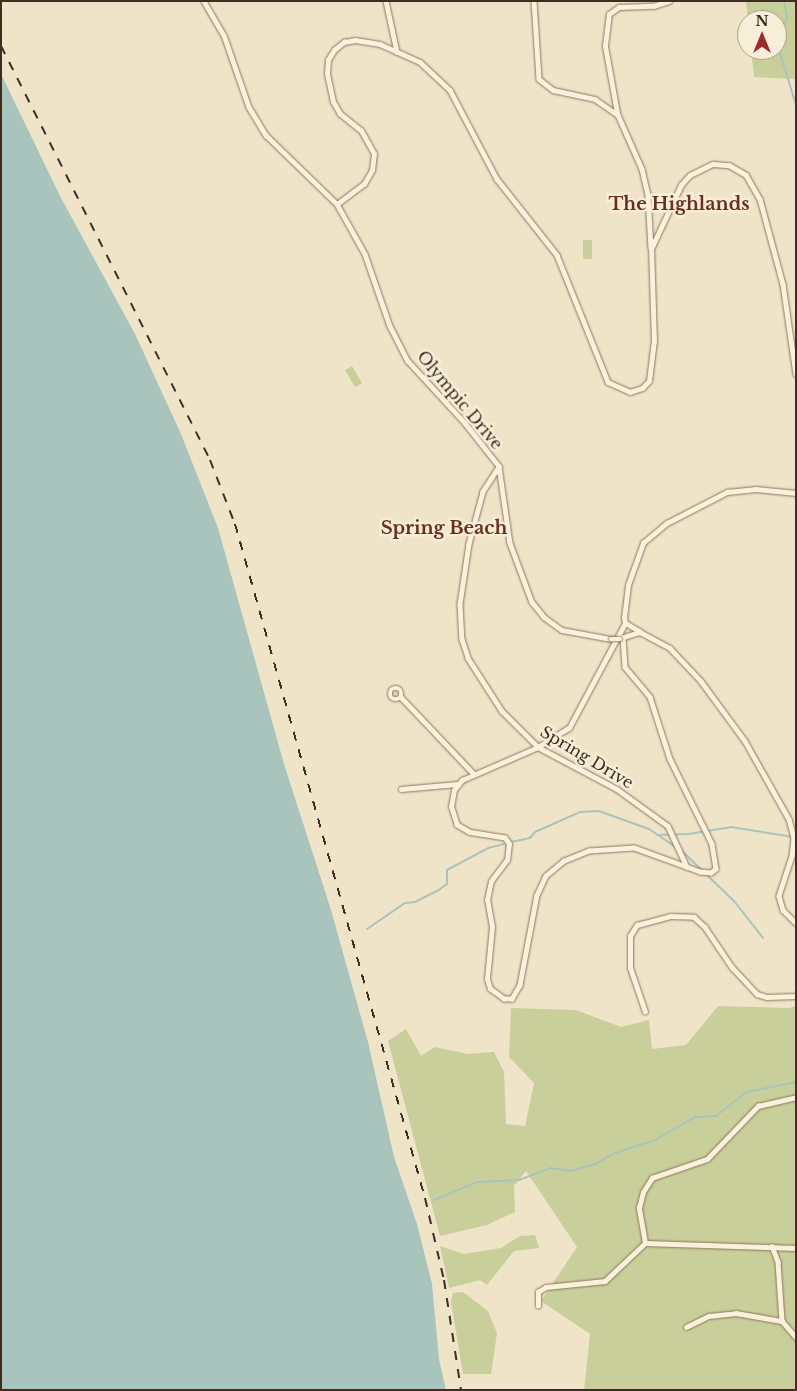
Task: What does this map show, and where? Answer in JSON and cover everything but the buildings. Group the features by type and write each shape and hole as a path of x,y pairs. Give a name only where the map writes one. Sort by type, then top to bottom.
{"street":[{"name":"Olympic Drive","path":"204,1 224,35 249,107 266,135 337,204 365,254 390,326 408,361 465,423 499,466 510,543 532,602 544,617 562,630 611,639 640,632"},
{"path":"386,1 397,52"},
{"path":"534,1 540,79 553,90 595,99 618,115"},
{"path":"337,204 364,184 372,170 374,154 361,131 340,114 334,102 327,74 328,60 334,50 355,40 380,44 420,62 450,90 496,179 557,255 608,382 630,392 642,388 649,381 654,342 652,249 648,196 642,169 618,115 605,46 609,14 619,7 654,6 669,1"},
{"path":"652,249 681,185 690,175 713,164 729,165 746,175 760,199 784,284 796,374"},
{"name":"Spring Drive","path":"499,466 483,492 469,544 460,604 462,638 468,658 483,685 502,711 538,747 617,789 648,810 668,826 687,866"},
{"path":"401,789 457,784 474,774 538,747 569,728 625,623 628,585 643,543 668,523 727,492 756,489 796,493"},
{"path":"625,623 670,648 701,681 745,741 789,819 794,838 792,856 779,896 783,910 796,923"},
{"path":"457,784 451,807 457,826 470,832 505,838 511,850 491,881 487,895 492,927 487,979 490,989 504,999 512,999 520,985 537,895 546,876 564,861 589,851 634,848 700,872 714,872 712,844 670,759 650,697 625,667 621,638"},
{"path":"401,697 474,774"},
{"path":"645,1012 630,968 630,936 637,925 670,916 694,917 705,927 732,967 757,994 767,997 796,996"},
{"path":"645,1243 639,1208 643,1192 652,1178 707,1159 758,1106 773,1100 796,1097"},
{"path":"538,1306 538,1292 546,1287 605,1281 645,1243 796,1248"},
{"path":"772,1246 778,1262 778,1307 782,1321 796,1337"},
{"path":"686,1327 709,1316 725,1313 782,1321"}],"green space":[{"path":"746,1 796,1 796,79 754,77 752,60 787,60 787,10 747,10"},
{"path":"583,240 592,240 592,259 583,259"},
{"path":"352,366 362,383 355,387 345,370"},
{"path":"718,1006 789,1008 796,1006 796,1390 584,1390 590,1334 541,1301 577,1247 526,1171 514,1186 515,1212 487,1225 440,1236 388,1041 406,1029 421,1056 435,1047 468,1054 494,1052 504,1072 506,1124 525,1126 534,1083 509,1057 511,1008 576,1010 621,1027 649,1020 652,1049 686,1045"},
{"path":"535,1235 539,1248 514,1251 487,1285 480,1280 449,1288 440,1246 464,1254 501,1248 520,1236"},
{"path":"463,1292 488,1311 497,1333 491,1374 463,1374 451,1302 453,1293"}],"water":[{"path":"1,74 60,196 135,334 181,434 218,528 284,764 331,910 368,1042 394,1157 417,1224 432,1284 439,1359 446,1390 1,1390"}],"waterway":[{"path":"784,1 787,18 777,43 796,105"},
{"path":"511,842 530,838 535,832 580,812 599,811 649,829 676,847"},
{"path":"657,835 689,834 731,827 793,837"},
{"path":"367,929 405,903 415,902 447,884 447,870 488,848 504,844"},
{"path":"682,851 734,901 763,938"},
{"path":"434,1200 477,1182 519,1180 550,1168 571,1171 595,1164 615,1153 655,1140 695,1117 716,1116 747,1092 796,1082"}],"railway":[{"path":"1,46 210,460 235,524 425,1198 444,1280 461,1390"}],"district":[{"name":"The Highlands","path":"679,204"},
{"name":"Spring Beach","path":"444,528"}]}
